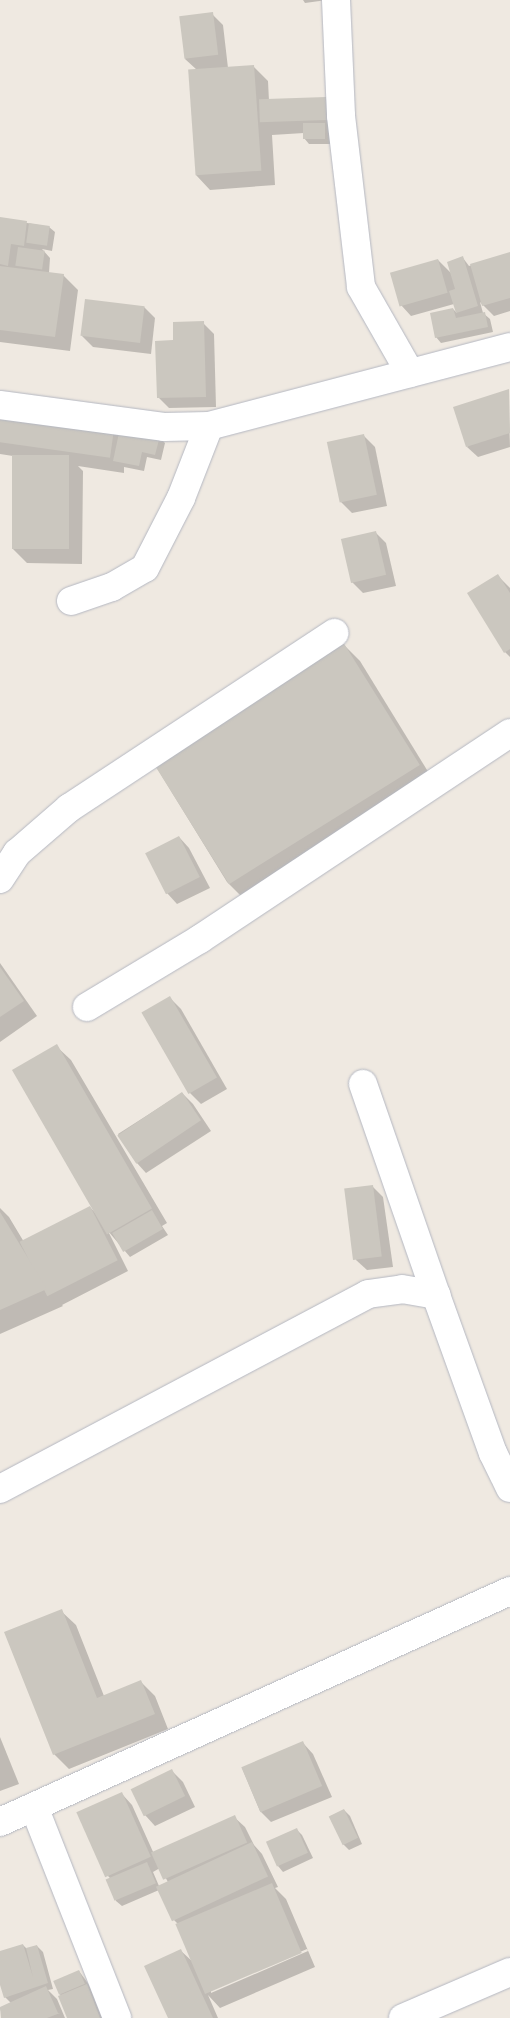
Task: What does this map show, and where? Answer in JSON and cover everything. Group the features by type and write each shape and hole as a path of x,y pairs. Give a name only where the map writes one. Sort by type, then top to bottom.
{"street":[{"path":"336,0 340,116 361,287 410,373"},
{"path":"0,405 164,426 209,426 510,347"},
{"path":"71,601 112,587 145,568 181,498 209,426"},
{"path":"0,878 17,853 69,808 334,633"},
{"path":"88,1008 200,939 510,733"},
{"path":"363,1084 493,1453 510,1488"},
{"path":"0,1490 368,1294 402,1289 436,1295"},
{"path":"0,1822 510,1591"},
{"path":"34,1807 117,2018"},
{"path":"402,2018 510,1972"}],"building":[{"path":"213,12 218,55 184,59 179,16"},
{"path":"254,65 261,171 196,175 188,70"},
{"path":"326,97 327,120 260,122 259,99"},
{"path":"303,123 325,123 325,139 303,139"},
{"path":"0,217 27,221 24,246 11,244 8,266 0,264"},
{"path":"29,223 50,226 47,246 26,243"},
{"path":"18,247 45,251 42,270 15,266"},
{"path":"510,252 510,298 482,306 470,264"},
{"path":"463,256 478,306 456,313 449,291 455,289 447,262"},
{"path":"438,259 448,293 400,306 390,273"},
{"path":"0,266 64,274 55,337 0,330"},
{"path":"85,299 145,306 140,343 80,336"},
{"path":"453,308 456,318 485,312 488,327 435,338 430,313"},
{"path":"204,321 206,397 157,398 155,341 173,340 173,322"},
{"path":"509,389 510,433 466,447 453,407"},
{"path":"0,407 115,423 110,458 0,442"},
{"path":"120,428 160,436 155,455 142,452 139,466 113,461"},
{"path":"364,434 377,495 340,503 327,442"},
{"path":"12,455 69,455 69,549 12,549"},
{"path":"376,531 386,575 351,583 341,539"},
{"path":"498,574 510,593 510,649 504,653 467,593"},
{"path":"343,642 420,765 229,884 152,761"},
{"path":"179,836 200,877 166,894 145,853"},
{"path":"0,967 24,1001 0,1017"},
{"path":"170,996 217,1077 188,1094 141,1012"},
{"path":"57,1044 152,1209 107,1235 12,1070"},
{"path":"182,1092 201,1120 136,1164 117,1136"},
{"path":"373,1185 382,1256 353,1260 344,1189"},
{"path":"90,1206 118,1260 47,1296 20,1242"},
{"path":"152,1210 163,1229 123,1252 112,1233"},
{"path":"0,1212 47,1289 0,1310"},
{"path":"62,1609 97,1698 141,1680 155,1714 53,1755 4,1632"},
{"path":"303,1741 322,1786 260,1812 241,1767"},
{"path":"172,1769 185,1796 144,1816 131,1789"},
{"path":"122,1792 151,1857 105,1877 76,1812"},
{"path":"344,1809 358,1838 343,1845 329,1816"},
{"path":"235,1815 247,1842 163,1880 151,1852"},
{"path":"297,1828 308,1853 277,1866 266,1842"},
{"path":"252,1842 268,1876 172,1921 156,1887"},
{"path":"147,1862 156,1883 115,1901 106,1880"},
{"path":"272,1883 302,1953 205,1994 175,1924"},
{"path":"23,1944 33,1977 26,1948 37,1945 48,1983 4,1998 0,1985 0,1951"},
{"path":"181,1949 213,2018 168,2018 144,1966"},
{"path":"79,1970 85,1984 59,1995 53,1981"},
{"path":"87,1984 100,2018 67,2018 58,1996"},
{"path":"46,1986 58,2013 60,2013 47,2018 1,2018 0,2007"}]}
